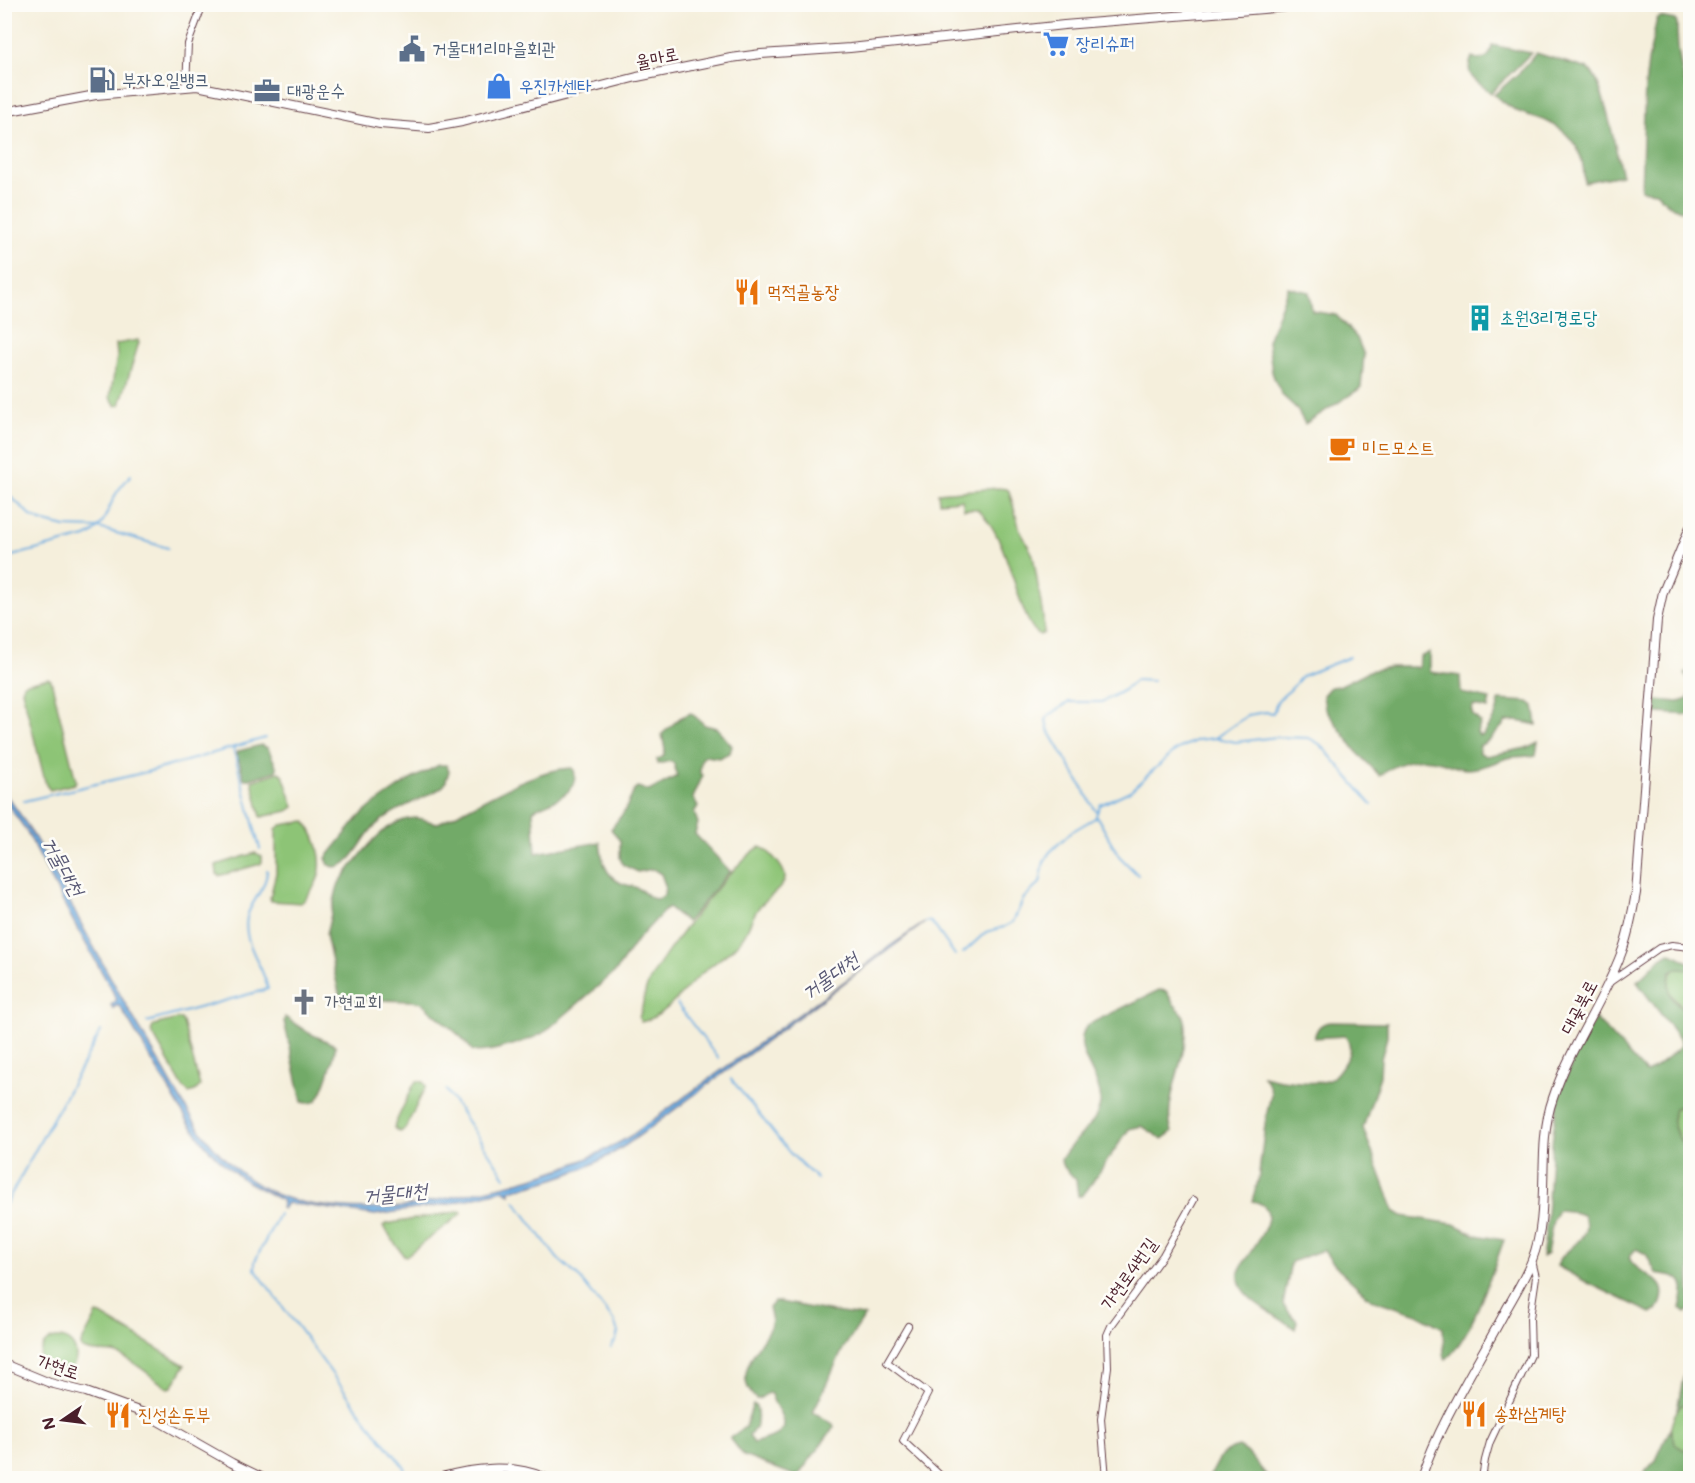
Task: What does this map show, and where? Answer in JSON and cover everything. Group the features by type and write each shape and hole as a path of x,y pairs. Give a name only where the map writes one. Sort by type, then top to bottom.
{"street":[{"path":"186,86 188,44 203,4"},
{"name":"율마로","path":"4,112 96,94 186,86 210,88 380,124 429,128 462,122 637,77 731,58 1074,24 1324,4"},
{"name":"대곶북로","path":"1421,1479 1453,1408 1532,1262 1540,1229 1547,1132 1552,1100 1570,1055 1609,982 1630,925 1636,892 1657,620 1663,592 1690,527"},
{"path":"1609,982 1659,948 1672,945 1690,947"},
{"name":"가현로4번길","path":"1106,1479 1101,1419 1108,1367 1107,1335 1111,1326 1163,1255 1194,1200"},
{"path":"1482,1479 1490,1442 1531,1355 1530,1318 1536,1277 1532,1262"},
{"path":"908,1326 887,1362 928,1393 903,1440 943,1479"},
{"name":"가현로","path":"4,1364 50,1383 86,1392 144,1413 263,1479"},
{"path":"437,1479 468,1471 494,1468 517,1469 546,1479"}],"green space":[{"path":"1657,18 1675,20 1677,23 1680,60 1690,95 1690,214 1669,205 1656,192 1641,190 1645,87"},
{"path":"1492,45 1531,53 1491,93 1476,82 1469,69 1472,57 1486,58"},
{"path":"1536,53 1588,69 1594,76 1609,118 1622,175 1584,182 1580,154 1564,132 1544,120 1517,111 1494,95 1522,70"},
{"path":"1288,287 1309,292 1312,311 1336,315 1357,338 1364,355 1361,387 1305,424 1296,408 1283,396 1276,383 1272,372 1268,341"},
{"path":"138,340 120,405 116,406 110,397 117,357 116,344"},
{"path":"998,488 1009,491 1020,530 1033,555 1043,616 1044,633 1040,635 1032,627 1025,614 1006,558 989,522 977,509 964,509 962,500 939,502 938,493"},
{"path":"1430,652 1430,672 1460,676 1461,693 1490,699 1488,709 1473,706 1472,714 1481,723 1477,732 1479,736 1483,735 1494,719 1499,700 1529,702 1534,706 1537,725 1518,721 1506,722 1490,740 1479,746 1480,753 1486,756 1526,748 1538,742 1536,755 1508,758 1473,769 1457,768 1425,759 1409,761 1380,776 1356,751 1328,713 1323,695 1330,687 1339,686 1369,671 1390,667 1419,667 1420,657"},
{"path":"1690,667 1690,687 1685,674"},
{"path":"48,678 51,680 76,781 74,784 50,790 46,785 22,690 24,684"},
{"path":"1690,693 1690,715 1656,713 1657,700 1679,702 1688,699"},
{"path":"691,713 705,725 717,728 732,746 730,753 719,758 705,756 701,760 700,773 703,775 693,798 698,807 694,812 698,823 695,834 730,871 687,922 669,908 665,910 637,940 616,971 546,1031 499,1049 473,1051 461,1037 422,1003 375,1000 341,1002 326,935 339,883 372,842 392,825 403,820 419,818 438,823 521,781 556,770 572,768 575,778 569,790 533,811 536,853 600,842 605,866 615,880 637,888 651,898 657,899 664,895 665,885 661,874 653,869 638,872 623,865 620,858 620,841 611,829 624,812 635,789 638,787 649,791 677,776 671,761 657,764 657,759 663,757 665,750 662,734 680,718"},
{"path":"261,745 268,748 277,768 276,771 244,779 238,751"},
{"path":"439,765 446,765 449,771 445,784 441,788 379,822 348,861 336,867 329,865 326,858 359,817 408,781"},
{"path":"279,772 283,775 294,807 288,811 261,817 252,781"},
{"path":"305,821 320,854 320,872 317,880 301,903 271,901 276,873 276,829 281,825"},
{"path":"760,847 772,855 780,865 785,874 784,882 758,909 734,948 701,974 666,1009 641,1022 639,1017 647,986 668,951 717,888 749,855"},
{"path":"255,853 262,856 260,864 219,876 217,874 216,865"},
{"path":"1669,953 1690,963 1690,969 1678,968 1671,972 1669,987 1672,997 1690,1015 1690,1101 1674,1109 1673,1121 1677,1134 1690,1156 1690,1310 1686,1313 1680,1308 1683,1287 1679,1279 1656,1273 1646,1254 1636,1249 1629,1257 1633,1264 1654,1278 1662,1290 1662,1299 1657,1311 1651,1313 1557,1266 1560,1259 1582,1237 1586,1224 1583,1215 1558,1210 1553,1220 1547,1254 1542,1257 1554,1126 1560,1096 1568,1073 1595,1018 1646,1073 1678,1048 1681,1043 1679,1039 1638,981"},
{"path":"1683,967 1690,969 1690,1015 1669,992 1671,975 1675,970"},
{"path":"1159,990 1166,991 1182,1013 1186,1029 1182,1057 1170,1104 1172,1132 1162,1139 1142,1126 1129,1129 1087,1190 1078,1196 1076,1180 1062,1165 1061,1160 1094,1119 1100,1104 1097,1084 1084,1055 1082,1035 1087,1025"},
{"path":"285,1017 309,1033 335,1045 325,1083 319,1097 313,1103 302,1102"},
{"path":"178,1019 183,1022 200,1086 189,1093 183,1087 151,1031 154,1025"},
{"path":"1331,1022 1387,1023 1387,1037 1381,1059 1380,1076 1363,1128 1394,1211 1402,1216 1454,1224 1476,1235 1504,1240 1472,1321 1464,1336 1446,1359 1443,1328 1417,1314 1371,1299 1338,1269 1323,1250 1291,1262 1283,1305 1297,1321 1295,1329 1250,1298 1240,1284 1239,1272 1263,1232 1268,1213 1263,1205 1252,1201 1258,1181 1271,1095 1270,1087 1263,1076 1306,1082 1323,1082 1332,1078 1347,1058 1350,1047 1345,1036 1314,1038 1320,1027"},
{"path":"417,1081 423,1082 426,1086 405,1129 400,1132 394,1128 395,1124"},
{"path":"1690,1101 1690,1156 1674,1127 1673,1115 1674,1109"},
{"path":"461,1211 462,1213 406,1256 383,1226 386,1224"},
{"path":"774,1302 865,1316 844,1347 813,1412 833,1424 834,1427 798,1476 744,1456 730,1438 745,1427 753,1404 756,1406 757,1419 756,1426 749,1436 754,1443 777,1435 784,1427 771,1394 768,1393 756,1399 746,1381 749,1363 770,1327 772,1321 769,1308"},
{"path":"97,1314 185,1365 172,1387 168,1388 137,1365 117,1354 81,1348"},
{"path":"58,1338 71,1343 76,1356 71,1369 58,1374 45,1369 40,1356 45,1343"},
{"path":"1690,1345 1690,1398 1677,1409"},
{"path":"1690,1398 1690,1451 1674,1443 1671,1428 1677,1410"},
{"path":"1670,1429 1676,1444 1690,1451 1690,1478 1639,1478 1656,1460"},
{"path":"1239,1447 1247,1452 1269,1478 1208,1478 1222,1455"}],"water":[{"path":"5,794 38,843 119,992 200,1130 229,1163 248,1178 283,1197 317,1205 372,1209 404,1207 521,1181 606,1150 632,1135 927,921 635,1139 577,1171 510,1190 510,1194 503,1190 449,1204 375,1215 287,1203 283,1209 281,1208 283,1201 244,1180 223,1163 206,1146 187,1120 120,1006 115,1006 113,1009 111,1005 116,1001 113,992 26,830 5,801"}],"waterway":[{"path":"4,558 86,537 101,524 116,494 131,475"},
{"path":"4,490 31,516 41,521 65,527 99,528 168,548"},
{"path":"1215,738 1248,715 1273,713 1278,700 1302,676 1350,657"},
{"path":"1096,811 1048,729 1046,720 1048,716 1069,702 1102,702 1124,690 1136,680 1153,681"},
{"path":"963,953 986,932 1013,922 1024,898 1040,883 1044,862 1049,853 1071,832 1095,818 1100,805 1130,791 1176,750 1197,740 1215,738 1236,742 1277,737 1309,738 1321,745 1372,805"},
{"path":"24,801 159,769 265,738"},
{"path":"233,748 260,849"},
{"path":"1097,817 1119,856 1138,875"},
{"path":"147,1022 268,989 250,945 246,927 249,911 264,883 267,870"},
{"path":"925,922 929,921 933,924 955,955"},
{"path":"677,1004 718,1058"},
{"path":"4,1207 101,1031"},
{"path":"731,1079 789,1152 817,1179"},
{"path":"446,1090 505,1177"},
{"path":"515,1201 557,1258 578,1276 614,1321 618,1332 611,1347"},
{"path":"279,1214 255,1261 255,1269 366,1420 404,1467 405,1475 400,1478"}],"place":[{"name":"장리슈퍼","path":"1056,44"},
{"name":"거물대1리마을회관","path":"412,49"},
{"name":"부자오일뱅크","path":"102,80"},
{"name":"우진카센타","path":"499,86"},
{"name":"대광운수","path":"267,91"},
{"name":"먹적골농장","path":"747,292"},
{"name":"초원3리경로당","path":"1480,318"},
{"name":"미드모스트","path":"1342,448"},
{"name":"가현교회","path":"304,1002"},
{"name":"송화삼계탕","path":"1474,1414"},
{"name":"진성손두부","path":"118,1415"}],"water label":[{"name":"거물대천","path":"63,866"},
{"name":"거물대천","path":"830,976"},
{"name":"거물대천","path":"395,1193"}]}
